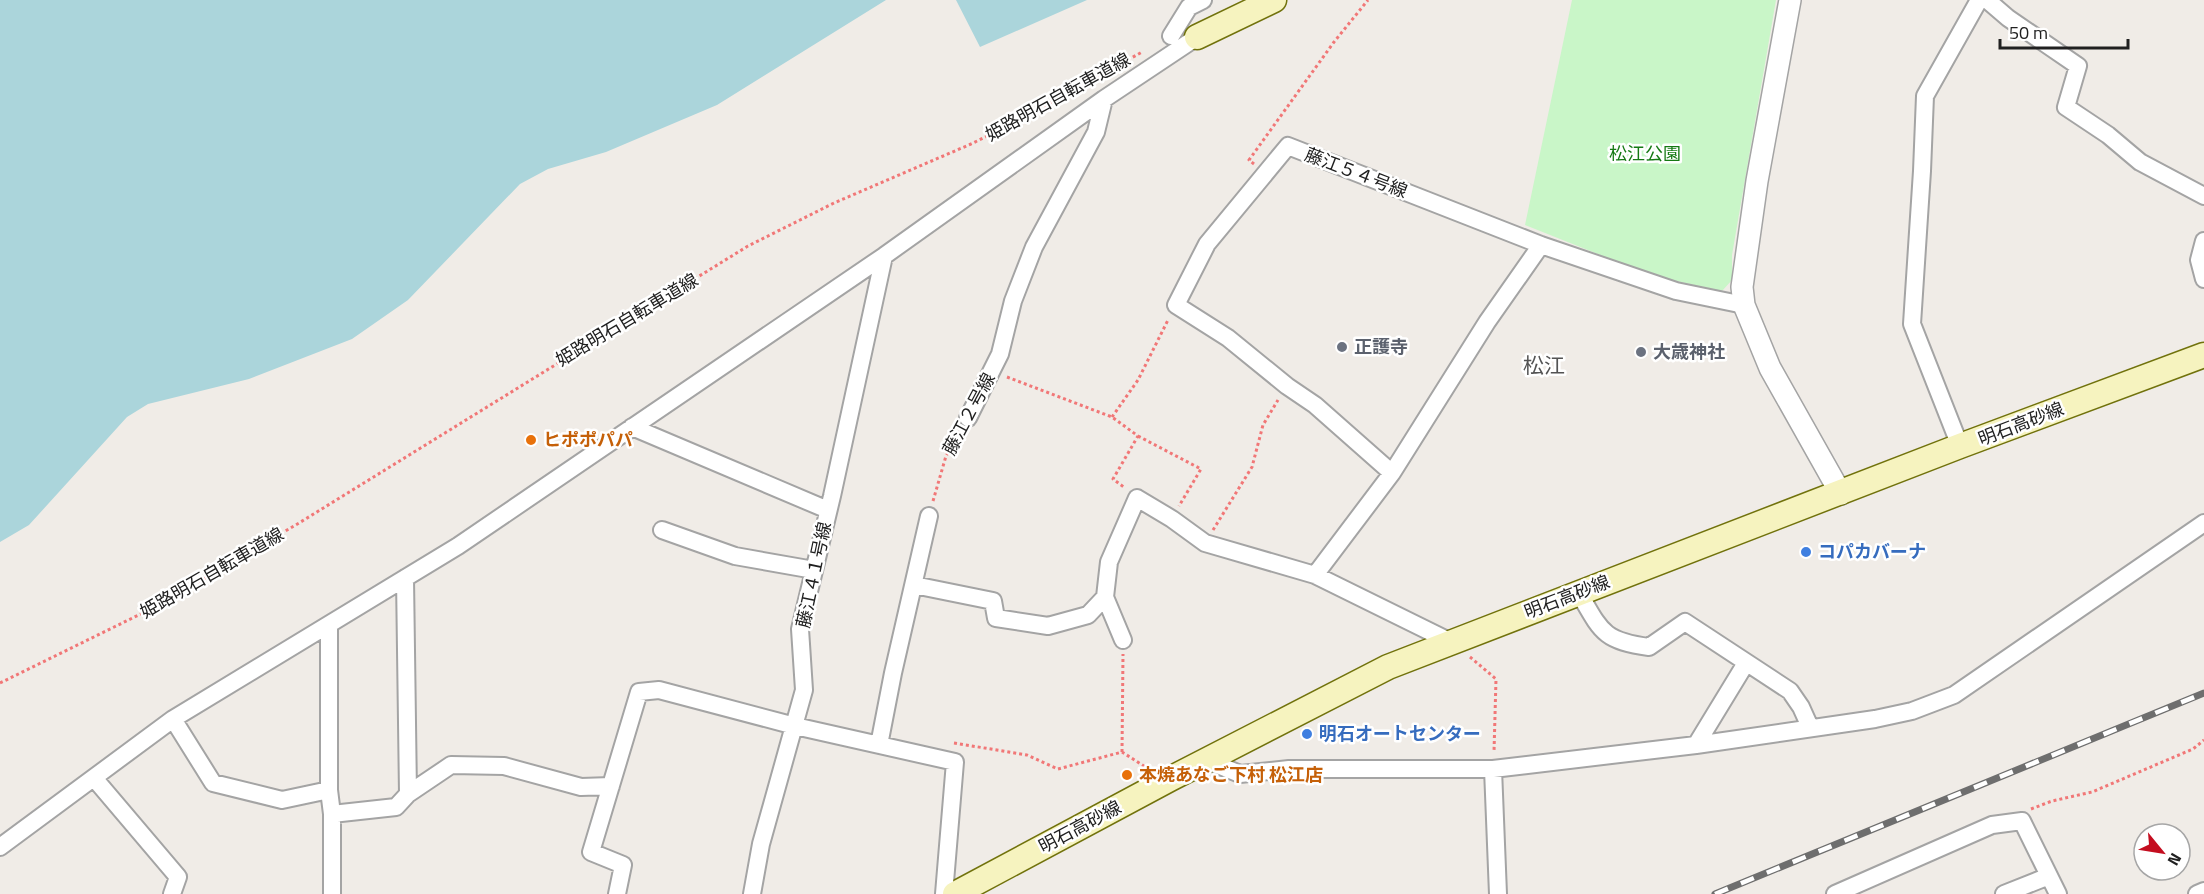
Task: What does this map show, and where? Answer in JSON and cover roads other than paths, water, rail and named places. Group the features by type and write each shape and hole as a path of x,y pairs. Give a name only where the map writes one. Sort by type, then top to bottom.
{"main road":[{"path":"1197,37 1274,0"},
{"name":"明石高砂線","path":"955,894 1206,760 1388,667 1841,494 1960,446 2204,355"}],"street":[{"path":"1171,36 1189,7 1203,0"},
{"path":"1790,0 1757,181 1742,287 1744,304 1770,368 1841,494"},
{"path":"1960,446 1912,324 1925,96 1979,0"},
{"path":"1987,0 2008,18 2078,66 2066,107 2108,135 2140,162 2204,196"},
{"path":"0,847 173,719 458,546 884,256 1104,99 1197,37"},
{"name":"藤江２号線","path":"968,418 1000,354 1013,301 1034,247 1096,132 1104,99"},
{"name":"藤江５４号線","path":"1392,473 1316,405 1287,386 1228,338 1176,305 1207,244 1288,146 1541,245"},
{"path":"2204,241 2199,260 2204,279"},
{"path":"1315,575 1392,473 1487,322 1541,245 1676,291 1744,304"},
{"name":"藤江４１号線","path":"752,894 761,844 804,690 800,629 884,256"},
{"path":"632,427 828,510"},
{"path":"1123,640 1105,597 1109,562 1137,498 1172,519 1205,543 1315,575 1451,642"},
{"path":"879,745 929,516"},
{"path":"1206,760 1240,774 1289,769 1493,769 1696,745 1912,711 1954,695 2204,523"},
{"path":"662,530 735,556 814,570"},
{"path":"405,578 408,794"},
{"path":"914,585 993,601 996,618 1048,626 1088,615 1105,597"},
{"path":"1578,593 1600,630 1625,644 1649,647 1685,622 1790,692 1802,707 1810,727"},
{"path":"329,625 329,790 333,814 332,894"},
{"path":"1696,745 1746,663"},
{"path":"617,894 623,865 591,852 639,692 659,690 795,726 955,762 944,894"},
{"path":"173,719 213,783 282,800 329,790"},
{"path":"333,814 396,807 408,794 451,765 504,766 581,787 611,786"},
{"path":"1493,769 1498,894"},
{"path":"94,778 178,877 172,894"},
{"path":"1835,894 1992,825 2022,821 2058,894"},
{"path":"2004,894 2049,876"},
{"path":"2197,894 2204,891"}],"water":[{"path":"0,0 886,0 717,105 606,152 548,169 520,184 408,300 352,339 249,379 148,404 127,417 29,525 0,542"},
{"path":"956,0 1087,0 980,47"}],"railway":[{"path":"1715,894 2204,693"}],"place":[{"name":"正護寺","path":"1342,347"},
{"name":"大歳神社","path":"1641,352"},
{"name":"ヒポポパパ","path":"531,440"},
{"name":"コパカバーナ","path":"1806,552"},
{"name":"明石オートセンター","path":"1307,734"},
{"name":"本焼あなご下村 松江店","path":"1127,775"}],"district":[{"name":"松江","path":"1544,366"}],"park label":[{"name":"松江公園","path":"1645,154"}]}
